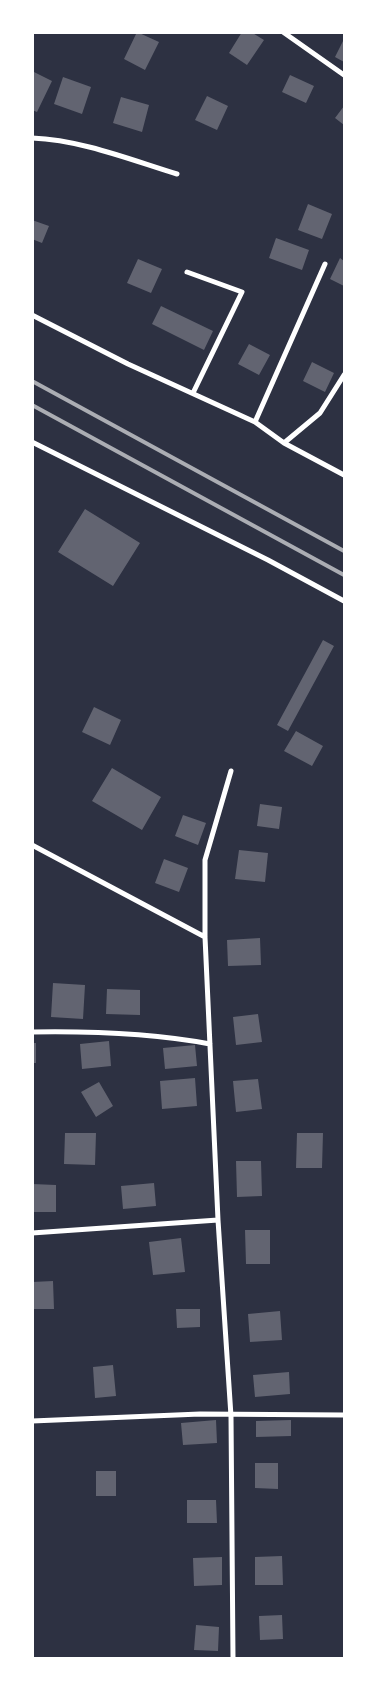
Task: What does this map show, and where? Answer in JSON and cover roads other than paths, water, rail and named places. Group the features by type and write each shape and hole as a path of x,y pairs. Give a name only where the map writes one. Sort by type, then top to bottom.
{"street":[{"path":"284,32 344,75"},
{"path":"32,138 48,138 100,150 177,174"},
{"path":"254,422 325,264"},
{"path":"187,272 242,292 193,393"},
{"path":"32,315 128,364 254,422 284,443 344,475"},
{"path":"284,443 320,413 344,374"},
{"path":"32,442 260,556 344,601"},
{"path":"231,771 205,860 205,938 218,1220 231,1416 233,1658"},
{"path":"32,844 205,938"},
{"path":"32,1032 90,1031 175,1037 210,1044"},
{"path":"32,1233 218,1220"},
{"path":"32,1421 200,1414 231,1416 344,1415"}],"railway":[{"path":"32,381 344,551"},
{"path":"32,405 344,575"}]}
